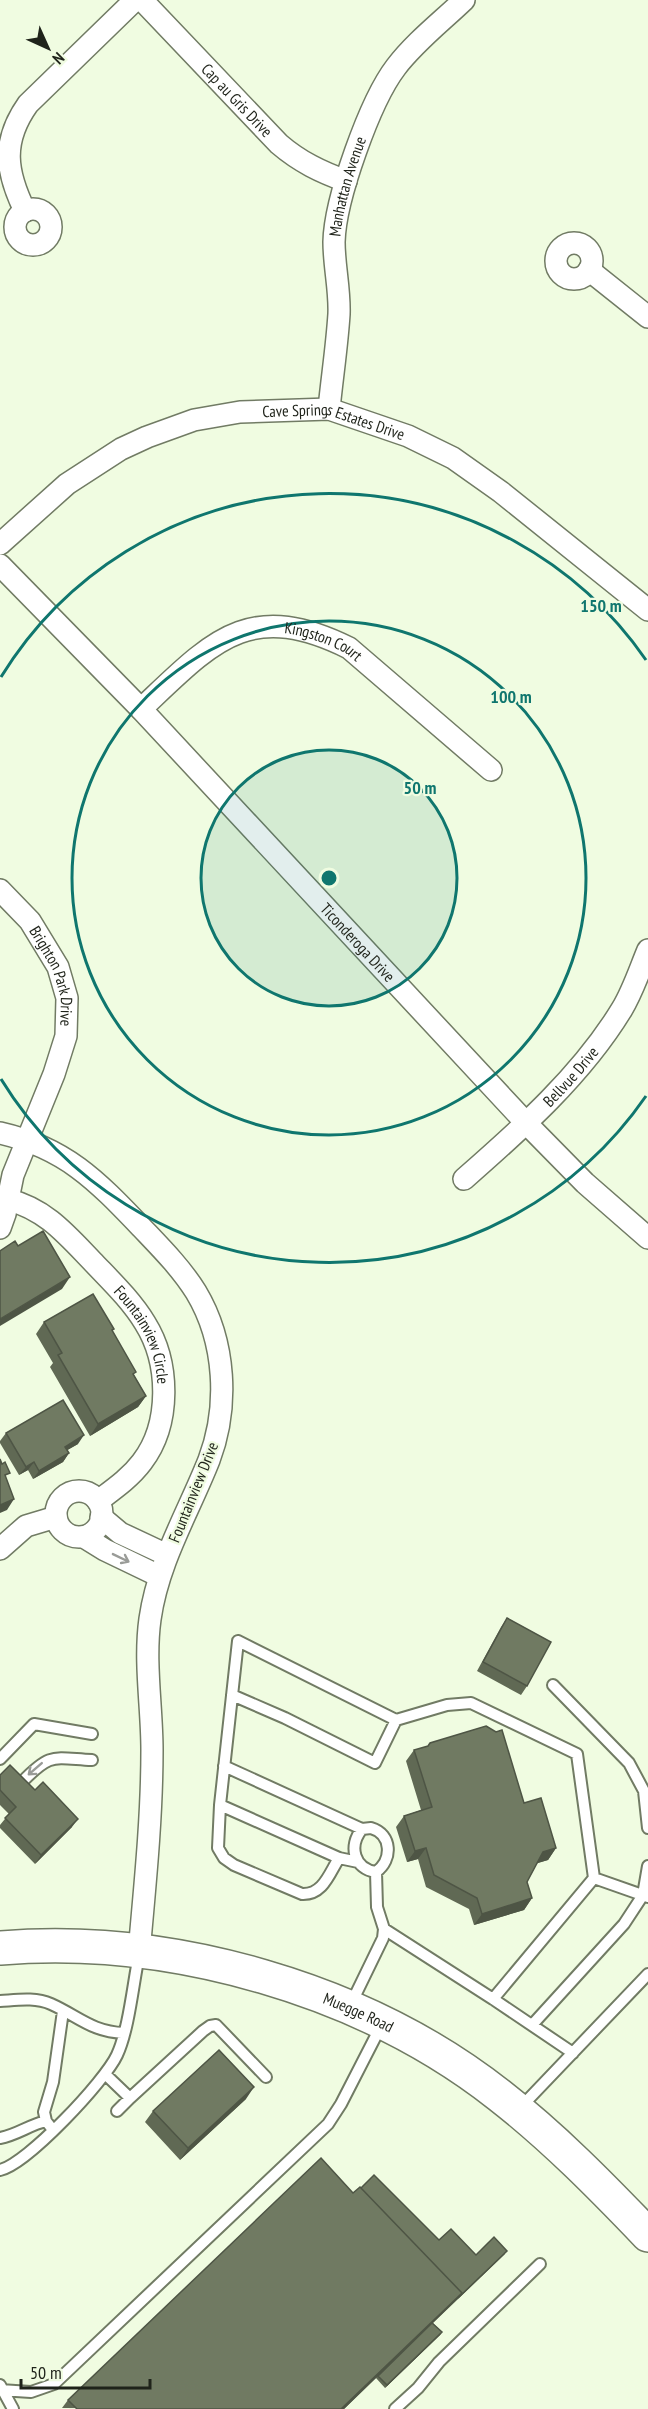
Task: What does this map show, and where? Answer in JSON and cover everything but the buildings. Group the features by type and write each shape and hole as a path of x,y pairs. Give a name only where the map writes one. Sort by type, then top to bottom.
{"main road":[{"name":"Muegge Road","path":"0,1947 31,1945 139,1952 186,1959 259,1976 348,2008 382,2023 464,2070 518,2110 570,2157 648,2235"}],"street":[{"path":"25,212 10,177 8,157 16,121 28,104 135,0"},
{"name":"Cap au Gris Drive","path":"142,0 279,144 296,159 316,170 346,181"},
{"name":"Manhattan Avenue","path":"329,409 339,315 334,241 346,181 374,102 384,84 396,66 416,45 464,0"},
{"path":"589,270 648,317"},
{"name":"Cave Springs Estates Drive","path":"0,544 67,484 113,454 147,437 194,420 240,412 329,409 408,436 453,459 501,492 648,610"},
{"name":"Ticonderoga Drive","path":"0,565 141,709 527,1124 585,1183 648,1238"},
{"name":"Kingston Court","path":"141,709 195,658 233,634 252,628 294,626 322,634 349,648 491,770"},
{"name":"Brighton Park Drive","path":"0,890 30,921 58,967 67,998 66,1035 54,1074 28,1140"},
{"name":"Bellvue Drive","path":"464,1179 527,1124 556,1093 623,1008 648,950"},
{"name":"Fountainview Drive","path":"0,1133 28,1140 84,1171 181,1270 197,1294 214,1337 222,1382 218,1429 209,1459 159,1576 150,1621 152,1789 139,1952"},
{"path":"0,1228 9,1200 13,1175 28,1140"},
{"name":"Fountainview Circle","path":"9,1200 27,1204 38,1211 86,1255 138,1311 151,1333 159,1357 164,1401 153,1442 144,1460 100,1509 94,1532 84,1537"},
{"path":"159,1576 105,1550 84,1537 68,1535 60,1528 56,1517 59,1501 73,1492 84,1492 120,1533 167,1555"},
{"path":"0,1549 26,1526 56,1517"}],"lane":[{"path":"339,1858 319,1891 311,1895 302,1894 234,1865 224,1858 218,1848 220,1805 238,1641 396,1720 447,1705 471,1703 577,1754 594,1878 494,1999"},
{"path":"553,1685 630,1763 644,1791 648,1828"},
{"path":"232,1695 285,1718 375,1763 396,1720"},
{"path":"0,1759 34,1724 92,1734"},
{"path":"22,1782 41,1763 52,1758 92,1760"},
{"path":"224,1766 362,1829 380,1831 385,1838 389,1853 387,1862 376,1872 377,1907 384,1929 383,1938 348,2008"},
{"path":"220,1805 339,1858 358,1862"},
{"path":"362,1829 355,1837 354,1850 358,1862 366,1870 376,1872"},
{"path":"532,2025 624,1924 645,1896 648,1866"},
{"path":"594,1878 645,1896"},
{"path":"384,1929 494,1999 573,2053"},
{"path":"0,2170 10,2168 105,2074 118,2054 139,1952"},
{"path":"518,2110 648,1974"},
{"path":"0,2001 40,2001 99,2030 124,2033"},
{"path":"50,2126 44,2112 53,2082 63,2011"},
{"path":"1,2388 31,2392 54,2384 328,2124 341,2104 382,2023"},
{"path":"117,2111 210,2026 220,2027 266,2077"},
{"path":"105,2074 130,2098"},
{"path":"0,2138 19,2133 33,2124 50,2126"},
{"path":"395,2409 540,2264"},
{"path":"1,2388 13,2409"}]}
